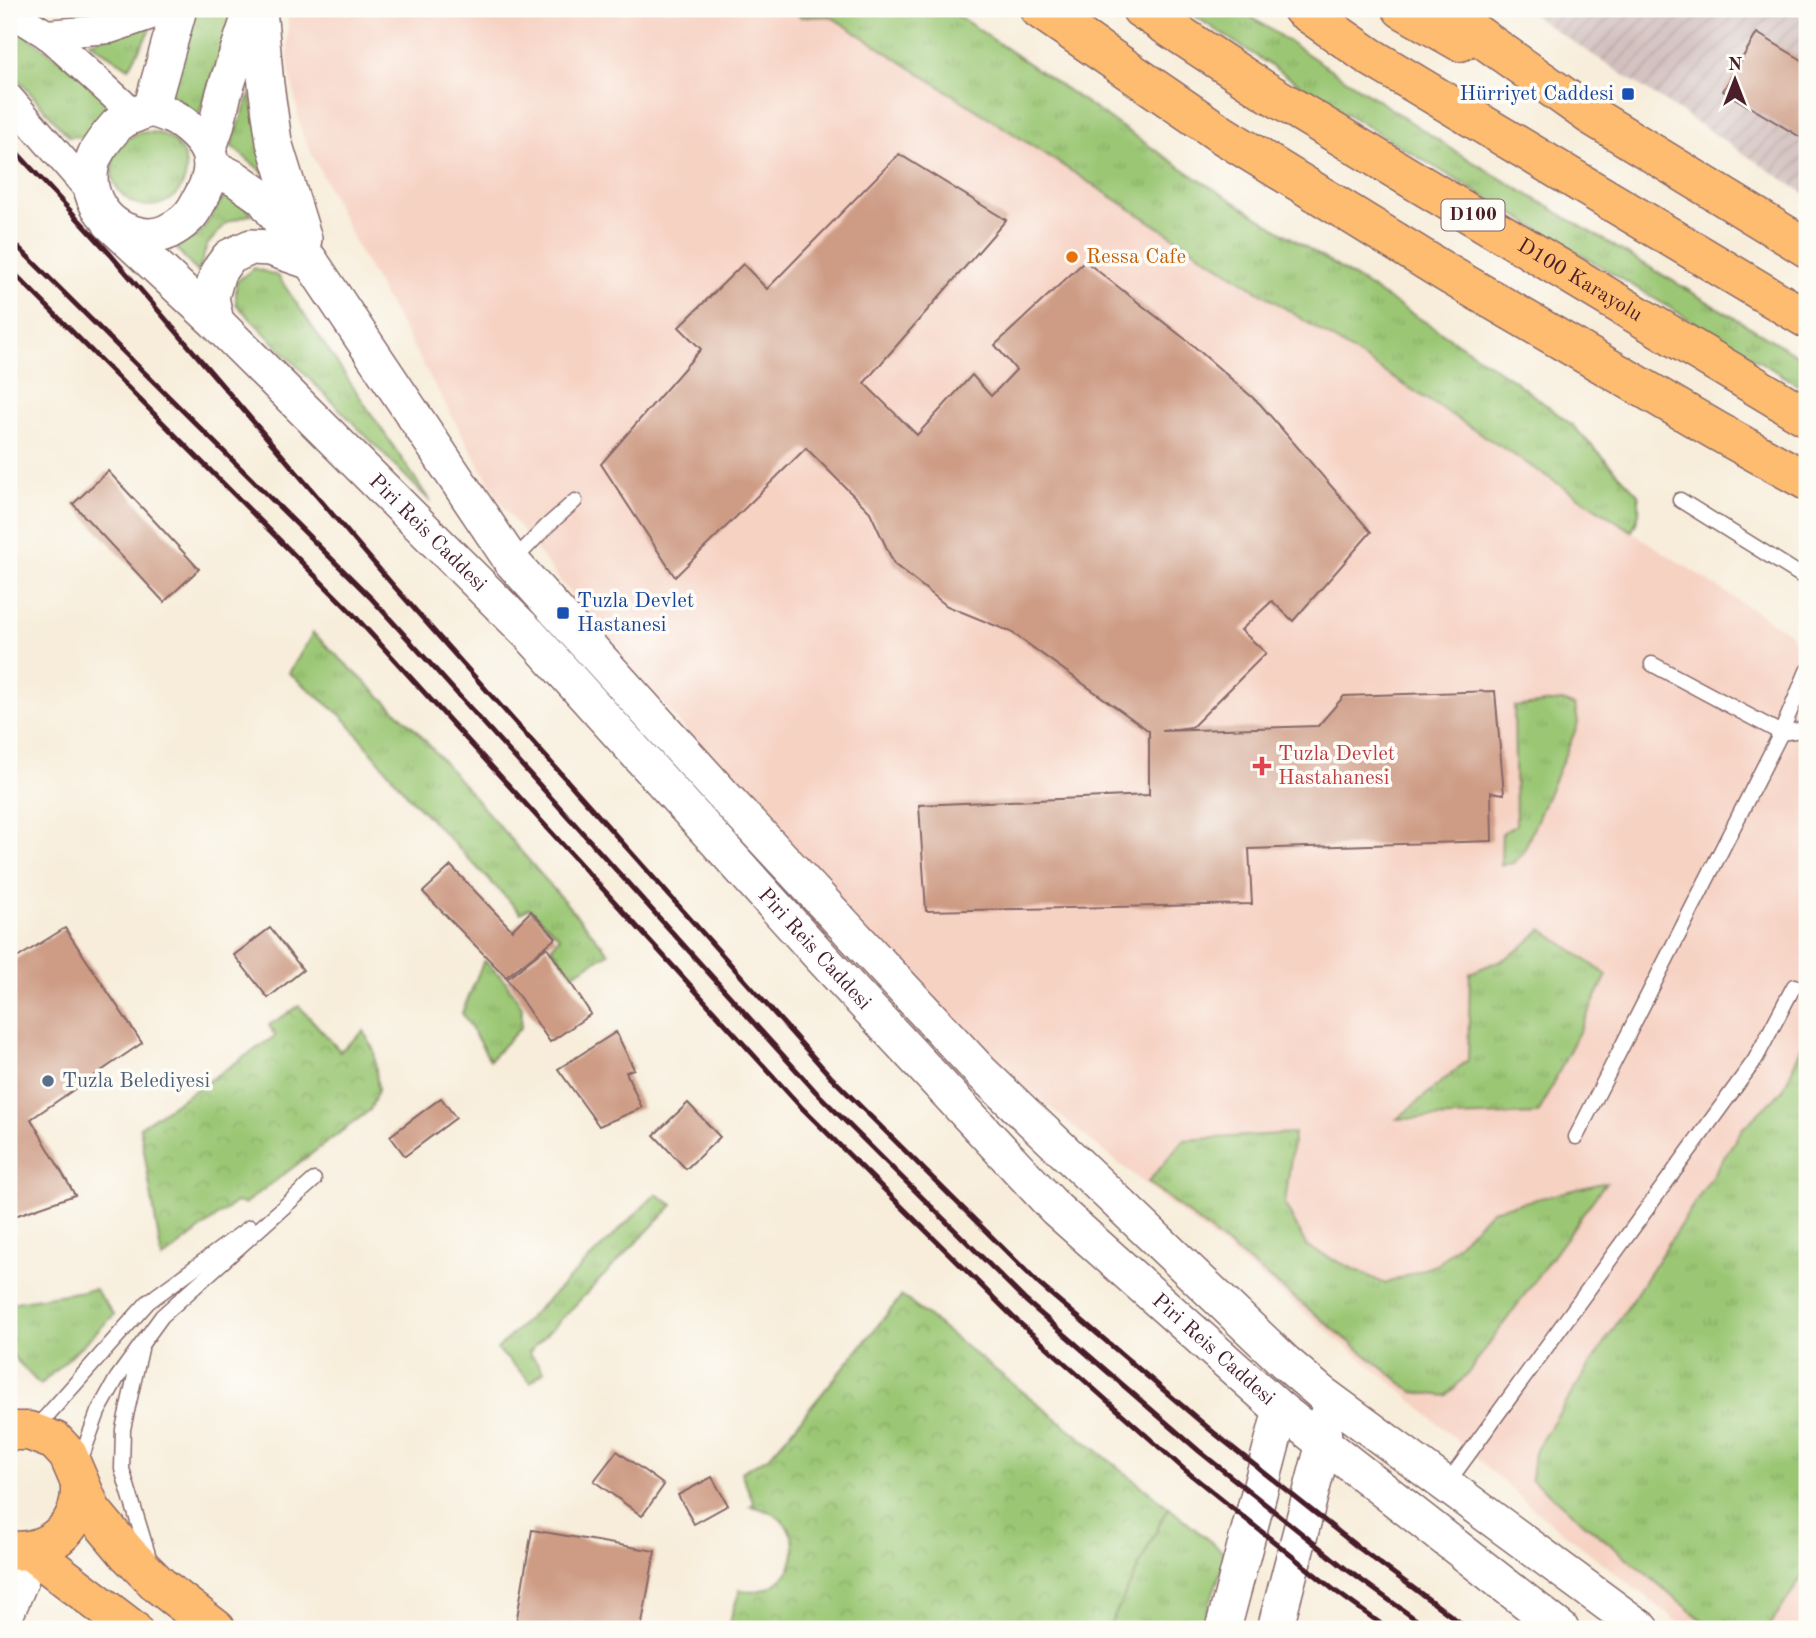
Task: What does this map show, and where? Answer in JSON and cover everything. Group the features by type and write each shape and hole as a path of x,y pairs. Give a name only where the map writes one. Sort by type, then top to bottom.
{"main road":[{"path":"1039,9 1221,134 1391,239 1807,481"},
{"name":"D100 Karayolu","path":"1141,9 1264,90 1807,417"},
{"path":"1302,9 1369,56 1807,319"},
{"path":"1402,9 1590,115 1807,248"},
{"path":"1441,9 1590,115"},
{"path":"21,1426 55,1441 68,1455 92,1511 128,1554 159,1585 216,1629"},
{"path":"19,1550 47,1545 62,1534 73,1520 79,1503 78,1478"},
{"path":"19,1550 132,1629"}],"street":[{"path":"46,34 110,29 169,9"},
{"path":"91,192 90,173 95,155 119,123 143,112 179,9"},
{"path":"9,98 91,192 110,223 126,232 144,236 162,234 178,227 192,215 209,181 210,159 224,93 252,9"},
{"path":"259,9 274,142 311,262"},
{"path":"9,11 46,34 143,112 171,116 190,129 210,159 263,198 311,262"},
{"name":"Piri Reis Caddesi","path":"110,223 216,322 530,635 822,958 1056,1209 1281,1410 1561,1629"},
{"path":"216,322 211,297 218,272 229,257 251,247 270,248 311,262"},
{"name":"Piri Reis Caddesi","path":"311,262 512,562 723,795 981,1072 1285,1362 1320,1392 1642,1629"},
{"path":"1223,1629 1281,1410 1320,1392 1324,1443 1275,1629"},
{"path":"9,1616 24,1581 19,1550"}],"lane":[{"path":"1680,500 1807,581"},
{"path":"512,562 575,501"},
{"path":"1652,664 1781,733 1807,729"},
{"path":"1576,1137 1781,733 1807,671"},
{"path":"1446,1485 1755,1060 1794,986"},
{"path":"21,1426 43,1420 148,1302 314,1180 162,1316 117,1378 98,1412 78,1478"},
{"path":"143,1343 123,1429 122,1469 159,1585"}],"shaded area":[{"name":"Tuzla Devlet Hastahanesi","path":"288,9 792,9 801,17 830,16 1789,633 1807,663 1807,1629 1687,1629 1531,1507 1405,1394 956,1032 607,642 502,505 359,251 302,134 288,62"},
{"path":"1523,9 1807,9 1807,195"}],"green space":[{"path":"195,9 236,9 198,116 153,80"},
{"path":"792,9 948,9 1198,179 1512,379 1572,425 1638,494 1639,513 1632,531 830,16 801,17"},
{"path":"1184,9 1239,9 1458,153 1807,361 1807,390 1333,106"},
{"path":"155,21 129,68 89,42"},
{"path":"9,25 105,93 108,107 89,136 69,137 9,69"},
{"path":"250,94 270,178 231,146"},
{"path":"149,132 170,138 180,148 186,169 180,190 170,200 149,206 128,200 118,190 112,169 118,148 128,138"},
{"path":"229,187 252,214 227,222 207,245 198,273 176,248 198,235"},
{"path":"254,268 278,276 431,502 236,304 236,282"},
{"path":"313,633 416,730 609,953 573,974 551,947 560,937 529,908 521,913 410,798 343,717 289,673"},
{"path":"1562,701 1575,706 1578,723 1574,734 1522,855 1513,863 1501,865 1502,833 1516,825 1514,707"},
{"path":"1542,929 1607,975 1538,1114 1397,1119 1468,1060 1470,973 1506,958"},
{"path":"484,960 505,981 522,1007 521,1027 490,1060 462,1013"},
{"path":"299,1006 340,1051 364,1031 374,1051 378,1090 370,1110 244,1204 236,1202 162,1259 140,1127 275,1036 269,1025"},
{"path":"1807,1035 1807,1569 1768,1629 1713,1629 1531,1479 1534,1452 1743,1128 1783,1090"},
{"path":"1294,1133 1285,1204 1307,1247 1385,1284 1438,1264 1492,1210 1606,1182 1465,1377 1446,1396 1413,1392 1148,1182 1184,1140"},
{"path":"656,1194 673,1205 529,1352 544,1371 531,1382 497,1349"},
{"path":"95,1289 114,1315 40,1385 9,1352 9,1303"},
{"path":"902,1296 1168,1507 1108,1629 727,1629 740,1590 760,1590 776,1584 787,1572 793,1557 793,1541 787,1526 772,1514 750,1506 754,1504 741,1472 770,1456"},
{"path":"1168,1507 1227,1555 1200,1629 1108,1629"}],"building":[{"path":"1757,33 1807,63 1807,141 1723,91"},
{"path":"899,154 1006,220 864,383 917,435 972,375 991,396 1016,370 995,345 1085,261 1189,342 1260,404 1371,532 1293,621 1272,601 1241,630 1266,653 1192,727 1162,731 1318,726 1344,696 1495,691 1504,794 1491,792 1492,841 1249,849 1252,904 926,911 919,805 1149,795 1149,731 1011,632 947,606 894,564 870,512 806,448 675,577 601,464 701,349 679,327 743,264 767,289"},
{"path":"108,471 199,569 164,602 73,504"},
{"path":"451,866 512,930 531,911 556,938 506,977 423,892"},
{"name":"Tuzla Belediyesi","path":"65,928 142,1043 31,1119 75,1195 9,1218 9,963"},
{"path":"270,928 303,970 268,998 234,955"},
{"path":"547,947 591,1014 550,1042 507,979"},
{"path":"616,1032 634,1069 626,1072 642,1108 599,1126 558,1069"},
{"path":"441,1098 456,1118 405,1156 390,1136"},
{"path":"688,1103 720,1137 686,1169 654,1135"},
{"path":"617,1451 664,1485 642,1516 594,1481"},
{"path":"712,1477 728,1505 694,1524 678,1495"},
{"path":"532,1530 655,1551 641,1629 515,1629"}],"railway":[{"path":"9,144 110,254 392,584 831,1077 1039,1284 1213,1432 1359,1548 1469,1629"},
{"path":"9,238 372,599 816,1092 1026,1301 1199,1451 1346,1569 1429,1629"},
{"path":"9,268 352,613 801,1107 1013,1317 1185,1470 1334,1590 1388,1629"}],"place":[{"name":"Hürriyet Caddesi","path":"1628,94"},
{"name":"Ressa Cafe","path":"1072,257"},
{"name":"Tuzla Devlet Hastanesi","path":"563,613"},
{"name":"Tuzla Devlet Hastahanesi","path":"1262,766"},
{"name":"Tuzla Belediyesi","path":"48,1081"}]}
